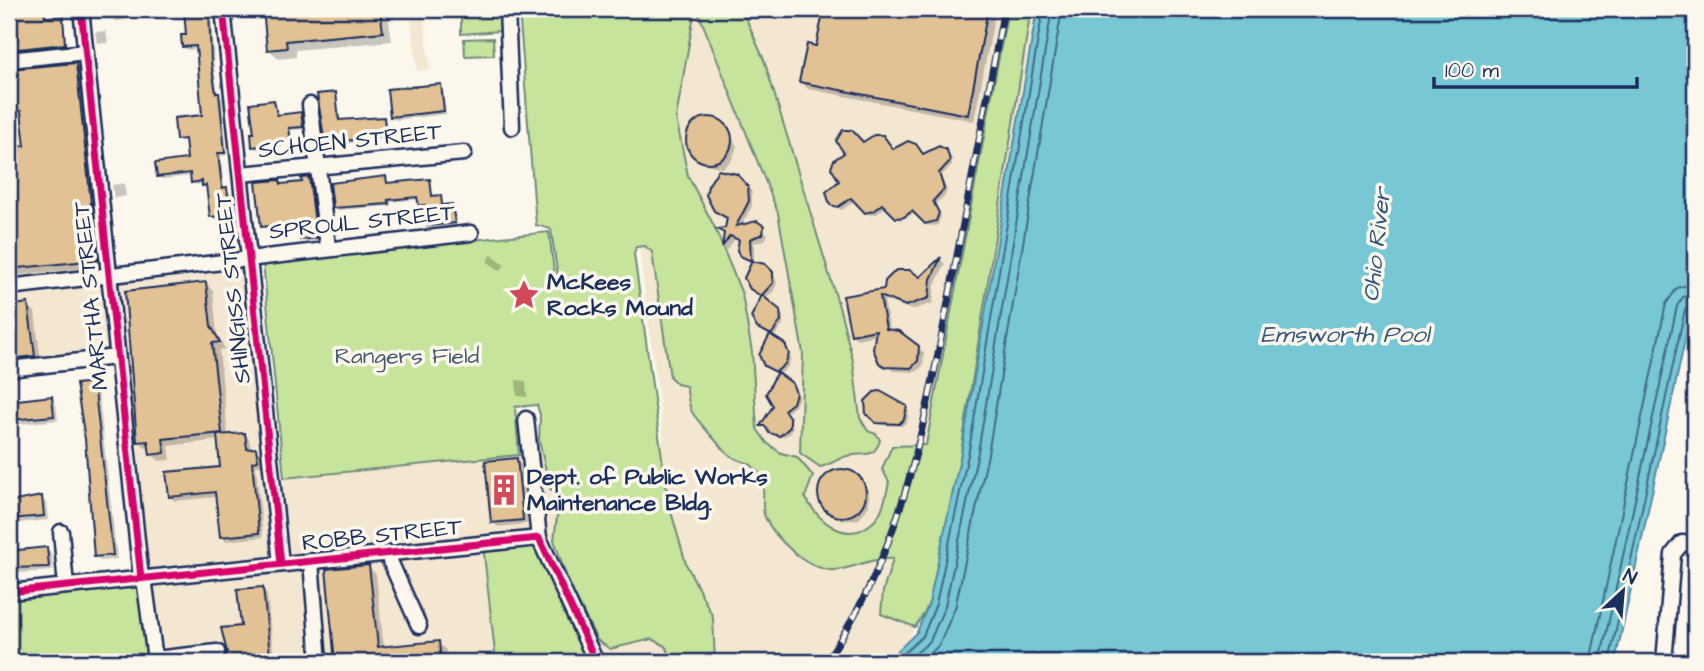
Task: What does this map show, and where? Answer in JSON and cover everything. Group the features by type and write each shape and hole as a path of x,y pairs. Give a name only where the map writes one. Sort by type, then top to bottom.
{"street":[{"name":"MARTHA STREET","path":"81,9 116,357 155,659 217,652"},
{"name":"SHINGISS STREET","path":"223,9 281,564"},
{"path":"508,9 512,127"},
{"path":"9,60 86,52"},
{"path":"310,105 328,247"},
{"name":"SCHOEN STREET","path":"241,174 464,153"},
{"name":"SPROUL STREET","path":"9,287 328,247 471,233"},
{"path":"9,369 116,357"},
{"path":"526,419 539,538 596,662"},
{"path":"61,532 66,586"},
{"name":"ROBB STREET","path":"9,592 539,538"},
{"path":"1664,662 1673,554 1682,543 1695,544"},
{"path":"390,553 390,561 419,626"},
{"path":"311,561 319,662"}],"shaded area":[{"path":"410,9 423,9 430,69 417,71"},
{"path":"608,9 1037,9 962,449 929,603 895,662 9,662 141,578 116,357 9,369 9,144 19,142 10,60 86,52 107,274 249,257 272,480 664,441"}],"green space":[{"path":"461,9 500,9 500,31 461,34"},
{"name":"Rangers Field","path":"519,9 695,9 676,118 688,176 714,226 742,294 752,352 757,429 767,443 781,453 797,457 813,476 805,497 817,514 833,527 852,532 872,523 881,509 889,482 882,469 892,446 926,445 1008,9 1031,9 943,566 933,599 915,627 881,614 883,591 893,559 876,560 837,570 820,568 801,558 776,534 763,512 761,476 751,465 731,456 717,442 692,412 686,386 677,384 670,377 652,252 645,246 636,247 634,254 668,501 686,564 713,617 715,662 675,662 665,646 652,639 610,649 597,640 569,584 554,540 560,493 550,489 539,440 540,415 537,405 515,407 519,455 284,478 263,262 549,232 555,279 558,278 551,229 536,225"},
{"path":"697,9 742,9 764,60 840,310 853,361 860,418 868,431 876,434 880,440 871,453 847,456 820,467 800,453 803,353 778,213"},
{"path":"493,38 494,55 465,56 464,39"},
{"path":"538,540 589,652 561,659 560,662 496,662 483,545"},
{"path":"141,579 148,662 9,662 9,592"}],"water":[{"name":"Emsworth Pool","path":"1037,9 1695,9 1695,294 1615,662 886,662 917,632 929,603 962,449"}],"building":[{"path":"9,9 44,9 45,17 63,16 65,44 9,50 9,40 18,39 16,19 9,20"},
{"path":"184,9 209,9 211,63 216,93 219,93 225,153 218,153 222,188 227,187 230,215 210,217 206,185 202,186 202,181 191,183 190,173 157,177 155,163 187,159 185,139 176,140 174,118 202,115 196,46 182,47 181,35 186,35"},
{"path":"263,9 380,9 383,32 286,41 287,48 267,50"},
{"path":"824,9 988,9 968,115 799,82 807,44 816,46"},
{"path":"76,63 97,260 9,269 9,147 25,146 21,111 9,112 9,69"},
{"path":"441,84 444,111 390,117 387,89"},
{"path":"336,92 339,120 384,117 386,135 332,143 332,137 324,138 317,94"},
{"path":"274,100 277,115 301,112 303,127 289,128 291,143 252,147 251,133 254,133 250,103"},
{"path":"709,117 718,118 725,124 731,131 731,149 725,156 718,162 709,163 700,162 693,156 687,149 686,140 687,131 693,124 700,118"},
{"path":"843,130 852,130 863,142 874,135 883,135 893,149 908,141 916,144 923,154 939,146 947,150 950,161 939,173 944,189 933,201 939,213 936,221 925,224 912,211 904,217 896,218 882,204 865,213 851,198 838,207 830,205 826,192 839,181 831,168 834,160 844,153 836,141"},
{"path":"718,170 737,174 748,186 749,201 736,226 757,221 764,226 763,234 750,239 751,261 740,256 737,250 739,240 730,236 722,247 724,233 717,229 725,228 727,218 714,211 706,195"},
{"path":"386,176 387,183 430,179 432,196 441,195 442,205 452,204 455,223 427,226 425,205 419,206 417,197 388,200 389,204 333,208 330,183"},
{"path":"309,177 317,238 300,240 298,223 261,227 256,182 280,180 281,184 302,182 301,178"},
{"path":"941,257 931,279 929,298 906,306 880,296 886,329 899,331 919,346 918,361 911,368 886,367 879,363 873,349 876,330 851,335 843,296 884,289 885,281 896,270 910,270 920,277"},
{"path":"752,261 765,264 773,272 773,283 761,296 750,289 744,278"},
{"path":"206,282 211,326 220,342 212,343 222,433 163,439 165,453 150,455 148,441 137,442 125,291"},
{"path":"762,295 780,310 781,321 771,335 785,344 789,354 785,364 776,372 764,366 759,355 770,334 757,328 751,317"},
{"path":"28,303 35,356 9,359 9,306"},
{"path":"777,372 792,383 796,393 793,403 784,410 790,418 790,427 780,436 769,433 765,426 760,426 773,406 766,394"},
{"path":"94,382 113,555 94,557 85,439 76,384"},
{"path":"880,391 907,406 904,419 899,424 876,423 866,414 865,401 874,392"},
{"path":"52,396 54,416 9,420 9,401"},
{"path":"245,433 247,449 256,448 258,461 252,462 259,533 220,537 215,492 169,497 166,472 220,467 217,435"},
{"name":"Dept. of Public Works Maintenance Bldg.","path":"517,458 523,520 491,523 485,461"},
{"path":"842,469 859,476 866,493 859,510 842,517 825,510 818,493 825,476"},
{"path":"42,496 44,516 9,519 9,502"},
{"path":"47,547 49,567 9,568 9,551"},
{"path":"369,565 378,647 439,641 441,662 335,662 326,569"},
{"path":"263,587 270,656 224,660 227,652 221,628 241,626 237,589"}],"railway":[{"path":"825,662 852,620 874,577 892,531 920,437 1004,9"}],"cycle path":[{"path":"81,9 141,578"},
{"path":"223,9 281,564"},
{"path":"9,592 539,538 596,662"}],"place":[{"name":"McKees Rocks Mound","path":"524,295"},
{"name":"Dept. of Public Works Maintenance Bldg.","path":"504,490"}],"water label":[{"name":"Ohio River","path":"1377,245"}]}
